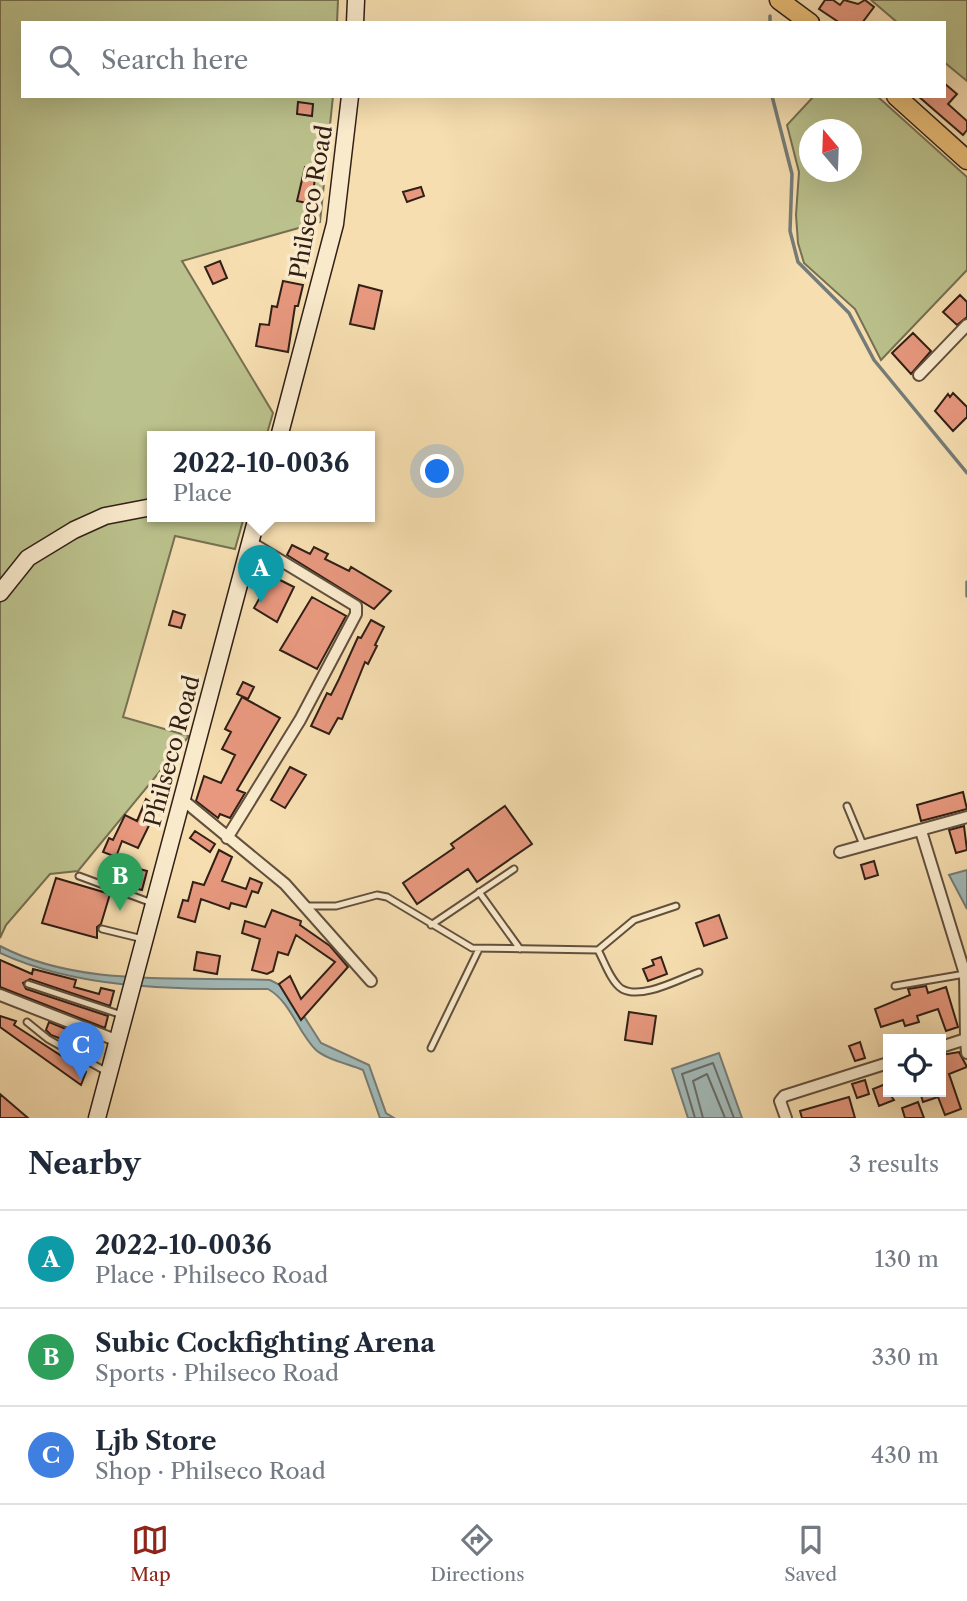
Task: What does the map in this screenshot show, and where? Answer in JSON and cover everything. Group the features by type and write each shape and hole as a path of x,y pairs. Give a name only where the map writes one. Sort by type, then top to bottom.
{"main road":[{"path":"779,0 807,21"},
{"path":"898,98 967,160"}],"street":[{"path":"355,21 356,0"},
{"name":"Philseco Road","path":"281,431 310,330 335,224 350,98"},
{"path":"919,376 967,325"},
{"path":"0,593 27,558 74,530 105,516 147,508"},
{"name":"Philseco Road","path":"97,1118 256,522"},
{"path":"227,838 300,720 357,609 310,577 250,542"},
{"path":"183,800 307,906 371,981"},
{"path":"840,852 967,817"},
{"path":"921,831 965,974 967,1053"},
{"path":"0,995 118,1041"},
{"path":"946,1045 966,1039"},
{"path":"786,1118 780,1101 784,1096 883,1065"}],"lane":[{"path":"847,806 864,847"},
{"path":"431,925 514,869"},
{"path":"79,876 155,904"},
{"path":"479,892 520,949"},
{"path":"307,906 344,905 377,895 387,897 459,942 479,949 598,950 634,920 676,906"},
{"path":"102,929 144,947"},
{"path":"431,1048 479,949"},
{"path":"598,950 616,983 629,991 640,992 699,972"},
{"path":"895,986 965,974"},
{"path":"28,984 125,1016"},
{"path":"27,1022 48,1039 109,1073"}],"green space":[{"path":"0,0 338,0 337,21 21,21 21,98 333,98 320,222 182,261 273,413 268,431 147,431 147,522 243,522 235,549 175,536 123,717 189,736 78,871 50,874 6,925 0,938"},
{"path":"871,0 967,0 967,81 946,64 946,21 896,21"},
{"path":"812,98 879,98 967,177 967,270 881,360 855,309 804,263 798,243 796,215 799,172 787,125"}],"water":[{"path":"967,870 967,909 949,875"},
{"path":"0,946 31,959 98,974 167,979 270,980 286,988 321,1043 369,1065 386,1113 394,1118 380,1118 363,1070 316,1050 283,1001 268,989 166,988 97,981 31,965 0,953"},
{"path":"719,1053 742,1118 688,1118 672,1069"}],"building":[{"path":"825,0 833,0 840,5 844,0 858,4 865,0 874,7 864,21 837,21 819,9"},
{"path":"946,85 957,94 948,104 967,121 967,130 963,135 920,98 946,98"},
{"path":"298,102 313,104 312,116 297,114"},
{"path":"305,167 316,168 312,204 297,201"},
{"path":"421,187 424,196 407,202 403,192"},
{"path":"220,261 227,278 213,284 205,267"},
{"path":"283,281 303,285 298,306 295,306 288,352 256,346 260,324 269,325 272,306 277,307"},
{"path":"359,285 382,291 374,329 350,324"},
{"path":"960,295 967,302 967,317 957,325 943,312"},
{"path":"913,333 931,351 911,374 892,353"},
{"path":"953,393 967,407 967,417 953,431 935,411 948,394 950,397"},
{"path":"292,545 310,554 314,547 328,554 325,559 349,571 351,567 391,591 374,609 287,555"},
{"path":"272,576 294,587 277,622 254,608"},
{"path":"312,597 346,616 317,669 280,650"},
{"path":"173,611 185,615 181,628 169,625"},
{"path":"371,620 384,627 368,664 365,662 342,719 338,718 329,734 311,726 327,693 331,695 358,637 361,638"},
{"path":"243,682 254,687 248,699 237,694"},
{"path":"242,697 280,718 237,790 245,793 230,818 220,814 218,818 196,801 204,776 221,783 235,755 222,749 231,732 225,729"},
{"path":"290,767 306,775 285,808 271,800"},
{"path":"963,792 967,809 921,821 917,805"},
{"path":"146,799 158,807 138,848 122,841 116,857 103,852 109,838 113,840 125,815 137,821"},
{"path":"505,806 532,844 477,882 468,869 417,904 403,883 454,848 451,844"},
{"path":"964,826 967,850 956,853 949,830"},
{"path":"195,831 215,844 210,852 190,838"},
{"path":"219,850 232,857 222,881 246,889 250,878 262,883 258,893 252,891 246,907 231,903 229,909 201,899 195,922 178,917 183,900 188,901 193,882 204,885"},
{"path":"874,861 878,875 865,879 861,865"},
{"path":"132,867 147,871 142,890 126,886"},
{"path":"56,878 110,894 101,924 97,927 97,938 42,923"},
{"path":"272,910 301,921 300,925 330,946 348,967 301,1020 279,984 290,976 301,999 335,962 296,935 288,955 278,952 273,971 267,974 252,970 260,939 242,933 245,921 265,927"},
{"path":"719,915 727,938 704,946 696,923"},
{"path":"197,952 220,956 217,974 194,970"},
{"path":"661,957 667,974 648,981 643,969 654,965 652,960"},
{"path":"0,960 32,974 33,969 76,980 74,987 99,994 101,988 114,991 110,1006 30,979 23,983 26,989 108,1016 105,1028 0,987"},
{"path":"926,986 928,993 946,987 958,1027 946,1031 938,1009 917,1016 919,1022 905,1026 903,1020 881,1027 875,1009 910,995 908,989"},
{"path":"629,1012 656,1016 652,1044 625,1040"},
{"path":"0,1016 16,1021 14,1025 86,1072 81,1085 0,1027"},
{"path":"49,1022 83,1036 79,1046 51,1035 46,1030"},
{"path":"860,1042 865,1058 855,1061 849,1046"},
{"path":"959,1052 967,1067 949,1074 961,1109 945,1115 938,1097 946,1097 946,1054"},
{"path":"865,1080 869,1094 857,1098 852,1084"},
{"path":"883,1085 883,1097 892,1097 894,1100 879,1106 873,1089"},
{"path":"0,1094 28,1118 0,1118"},
{"path":"849,1097 855,1118 802,1118 800,1111"},
{"path":"922,1097 938,1097 923,1102"},
{"path":"918,1102 924,1118 905,1118 902,1108"}],"waterway":[{"path":"770,16 770,21"},
{"path":"773,98 792,174 790,231 798,262 849,313 874,360 967,473"},
{"path":"967,582 967,596"}],"place":[{"name":"2022-10-0036","path":"261,603"},
{"name":"Subic Cockfighting Arena","path":"120,911"},
{"name":"Ljb Store","path":"81,1080"}]}
